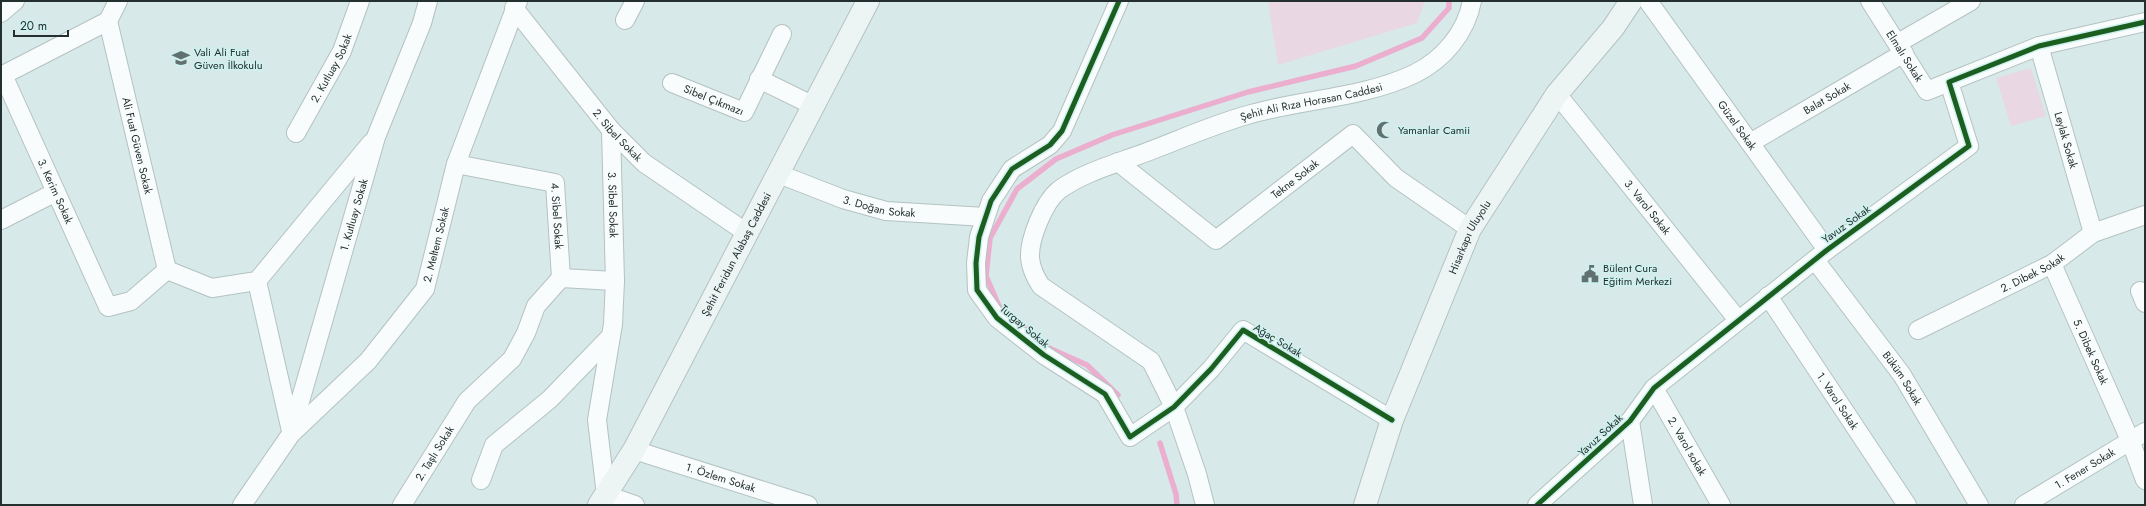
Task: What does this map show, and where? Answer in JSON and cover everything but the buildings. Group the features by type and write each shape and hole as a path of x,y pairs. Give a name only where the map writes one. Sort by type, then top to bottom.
{"street":[{"path":"1,13 15,1"},
{"path":"108,21 118,1"},
{"name":"2. Kutluay Sokak","path":"296,133 342,51 360,1"},
{"name":"1. Kutluay Sokak","path":"291,434 376,137 422,24 428,1"},
{"path":"624,20 635,1"},
{"name":"Şehit Feridun Alabaş Caddesi","path":"602,500 634,450 868,1"},
{"name":"Turgay Sokak","path":"1119,1 1062,131 1050,145 1012,169 991,201 979,237 976,263 977,290 996,318 1044,355 1105,394 1130,436 1174,407"},
{"name":"Şehit Ali Rıza Horasan Caddesi","path":"1205,505 1197,474 1174,407 1151,361 1041,286 1033,274 1030,257 1034,233 1046,209 1058,192 1072,182 1118,162 1244,116 1390,83 1414,73 1434,61 1450,47 1462,31 1472,1"},
{"name":"Hisarkapı Uluyolu","path":"1365,505 1392,420 1470,229 1556,94 1613,28 1631,1"},
{"name":"Güzel Sokak","path":"1648,1 1750,142 1821,255"},
{"name":"Elmalı Sokak","path":"1870,1 1927,91 1949,82"},
{"name":"Balat Sokak","path":"1750,142 1901,48 1971,1"},
{"name":"2. Sibel Sokak","path":"516,4 611,130 644,162 747,233"},
{"name":"2. Meltem Sokak","path":"242,505 291,434 368,361 425,289 456,164 516,4"},
{"name":"3. Kerim Sokak","path":"108,21 3,75 108,307 131,301 166,270"},
{"name":"Ali Fuat Güven Sokak","path":"108,21 166,270"},
{"path":"1949,82 2039,46 2145,22"},
{"path":"782,34 759,79 814,106"},
{"name":"Leylak Sokak","path":"2039,46 2093,233"},
{"name":"Sibel Çıkmazı","path":"672,83 744,112 759,79"},
{"name":"Yavuz Sokak","path":"1537,505 1630,421 1654,388 1821,255 1969,146 1949,82"},
{"name":"3. Varol Sokak","path":"1556,94 1738,320"},
{"name":"3. Sibel Sokak","path":"602,500 597,420 610,336 615,281 611,130"},
{"name":"Tekne Sokak","path":"1118,162 1216,240 1353,134 1396,178 1470,229"},
{"path":"166,270 212,288 257,281 376,137"},
{"name":"4. Sibel Sokak","path":"456,164 555,183 561,278"},
{"name":"3. Doğan Sokak","path":"779,174 843,199 886,211 985,217"},
{"path":"1,220 56,192"},
{"name":"2. Dibek Sokak","path":"1918,330 2052,264 2093,233 2145,215"},
{"name":"Büküm Sokak","path":"1821,255 1902,375 1979,505"},
{"name":"5. Dibek Sokak","path":"2052,264 2138,436 2145,480"},
{"path":"561,278 615,281"},
{"name":"2. Taşlı Sokak","path":"402,505 467,401 512,359 526,333 536,306 561,278"},
{"path":"257,281 291,434"},
{"name":"1. Varol Sokak","path":"1768,296 1907,505"},
{"name":"Ağaç Sokak","path":"1174,407 1211,369 1243,330 1392,420"},
{"path":"480,480 494,445 550,399 610,336"},
{"name":"2. Varol sokak","path":"1654,388 1721,505"},
{"path":"1630,421 1643,505"},
{"name":"1. Fener Sokak","path":"2024,505 2138,436"},
{"name":"1. Özlem Sokak","path":"634,450 808,505"},
{"path":"602,500 635,505"}],"shaded area":[{"path":"1268,1 1425,1 1417,23 1278,65"},
{"path":"2031,68 2046,116 2011,126 1996,78"}],"waterway":[{"path":"1118,395 1087,365 1051,349 999,306 986,276 990,238 1017,189 1056,159 1112,135 1248,92 1356,66 1422,38 1449,8 1449,1"},
{"path":"1160,443 1176,494 1177,505"}],"cycle path":[{"path":"1119,1 1062,131 1050,145 1012,169 991,201 979,237 976,263 977,290 997,318 1044,355 1105,394 1130,437 1174,407 1211,369 1243,330 1392,420"},
{"path":"1537,505 1630,421 1654,388 1827,250 1969,146 1949,82 2039,46 2145,22"}],"place":[{"name":"Vali Ali Fuat Güven İlkokulu","path":"181,58"},
{"name":"Yamanlar Camii","path":"1385,130"},
{"name":"Bülent Cura Eğitim Merkezi","path":"1590,274"}]}
